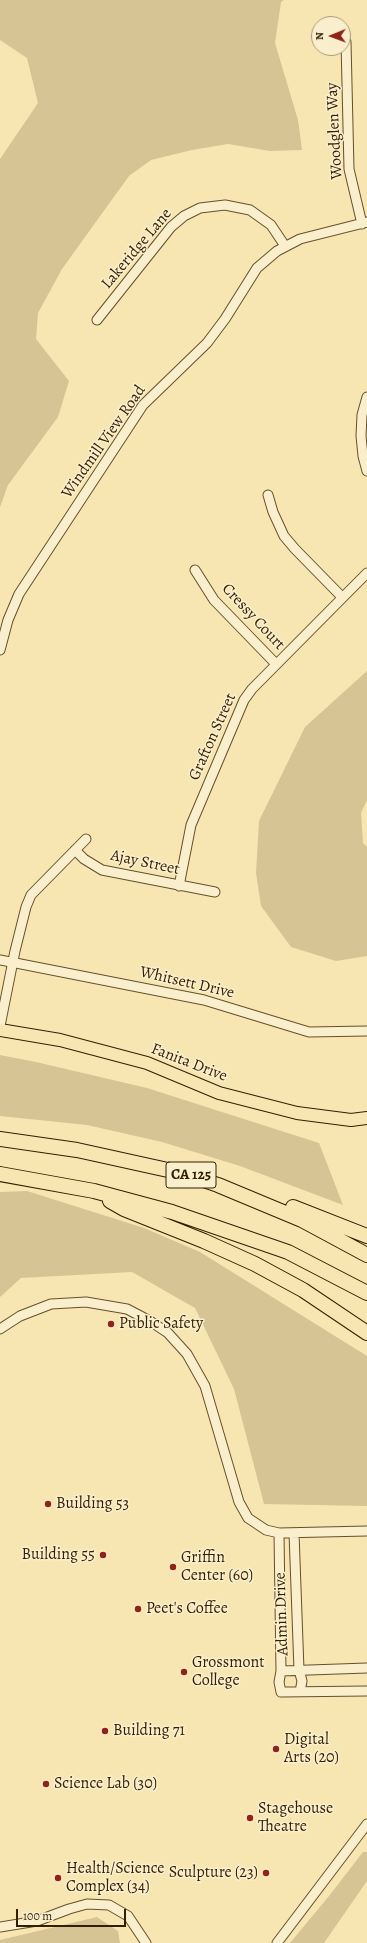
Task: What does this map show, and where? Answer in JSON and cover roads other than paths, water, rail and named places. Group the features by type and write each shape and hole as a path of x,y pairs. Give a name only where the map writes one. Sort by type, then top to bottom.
{"highway":[{"name":"CA 125","path":"0,1139 77,1150 186,1174 218,1185 302,1220 367,1255"},
{"name":"CA 125","path":"0,1174 94,1191 172,1212 288,1252 367,1293"},
{"path":"218,1185 294,1207 367,1236"},
{"path":"94,1191 124,1209 204,1241 255,1264 303,1290 367,1333"}],"main road":[{"name":"Fanita Drive","path":"0,1030 60,1040 147,1063 219,1093 297,1113 351,1120 367,1118"}],"street":[{"name":"Woodglen Way","path":"346,56 349,169 364,223"},
{"name":"Lakeridge Lane","path":"97,320 171,227 184,216 200,208 225,204 250,210 271,225 285,246"},
{"name":"Windmill View Road","path":"0,650 8,620 19,594 143,406 207,343 225,319 252,274 269,257 285,246 300,239 364,223"},
{"path":"367,397 362,415 361,436 363,456 367,471"},
{"path":"268,495 273,512 284,536 294,549 342,597"},
{"name":"Cressy Court","path":"195,570 214,600 276,664"},
{"name":"Grafton Street","path":"178,886 191,825 244,700 252,689 276,664 367,573"},
{"path":"0,1026 26,907 31,895 86,839"},
{"name":"Ajay Street","path":"75,850 84,859 102,870 215,892"},
{"name":"Whitsett Drive","path":"0,960 204,1000 309,1032 367,1031"},
{"path":"0,1329 20,1316 51,1304 86,1302 127,1309 168,1333 187,1354 205,1386 239,1502 248,1518 266,1530 279,1533 294,1534 367,1531"},
{"name":"Admin Drive","path":"279,1533 281,1671 279,1682 281,1692 300,1692 302,1681 299,1670 294,1534"},
{"path":"281,1671 367,1668"},
{"path":"300,1692 367,1691"},
{"path":"277,1943 367,1824"},
{"path":"0,1927 37,1922 69,1909 87,1904 109,1906 128,1916 146,1943"}],"place":[{"name":"Public Safety","path":"111,1324"},
{"name":"Building 53","path":"48,1504"},
{"name":"Building 55","path":"103,1555"},
{"name":"Griffin Center (60)","path":"173,1567"},
{"name":"Peet's Coffee","path":"138,1609"},
{"name":"Grossmont College","path":"184,1672"},
{"name":"Building 71","path":"105,1731"},
{"name":"Digital Arts (20)","path":"276,1749"},
{"name":"Science Lab (30)","path":"46,1784"},
{"name":"Stagehouse Theatre","path":"250,1818"},
{"name":"Sculpture (23)","path":"266,1873"},
{"name":"Health/Science Complex (34)","path":"58,1878"}]}
